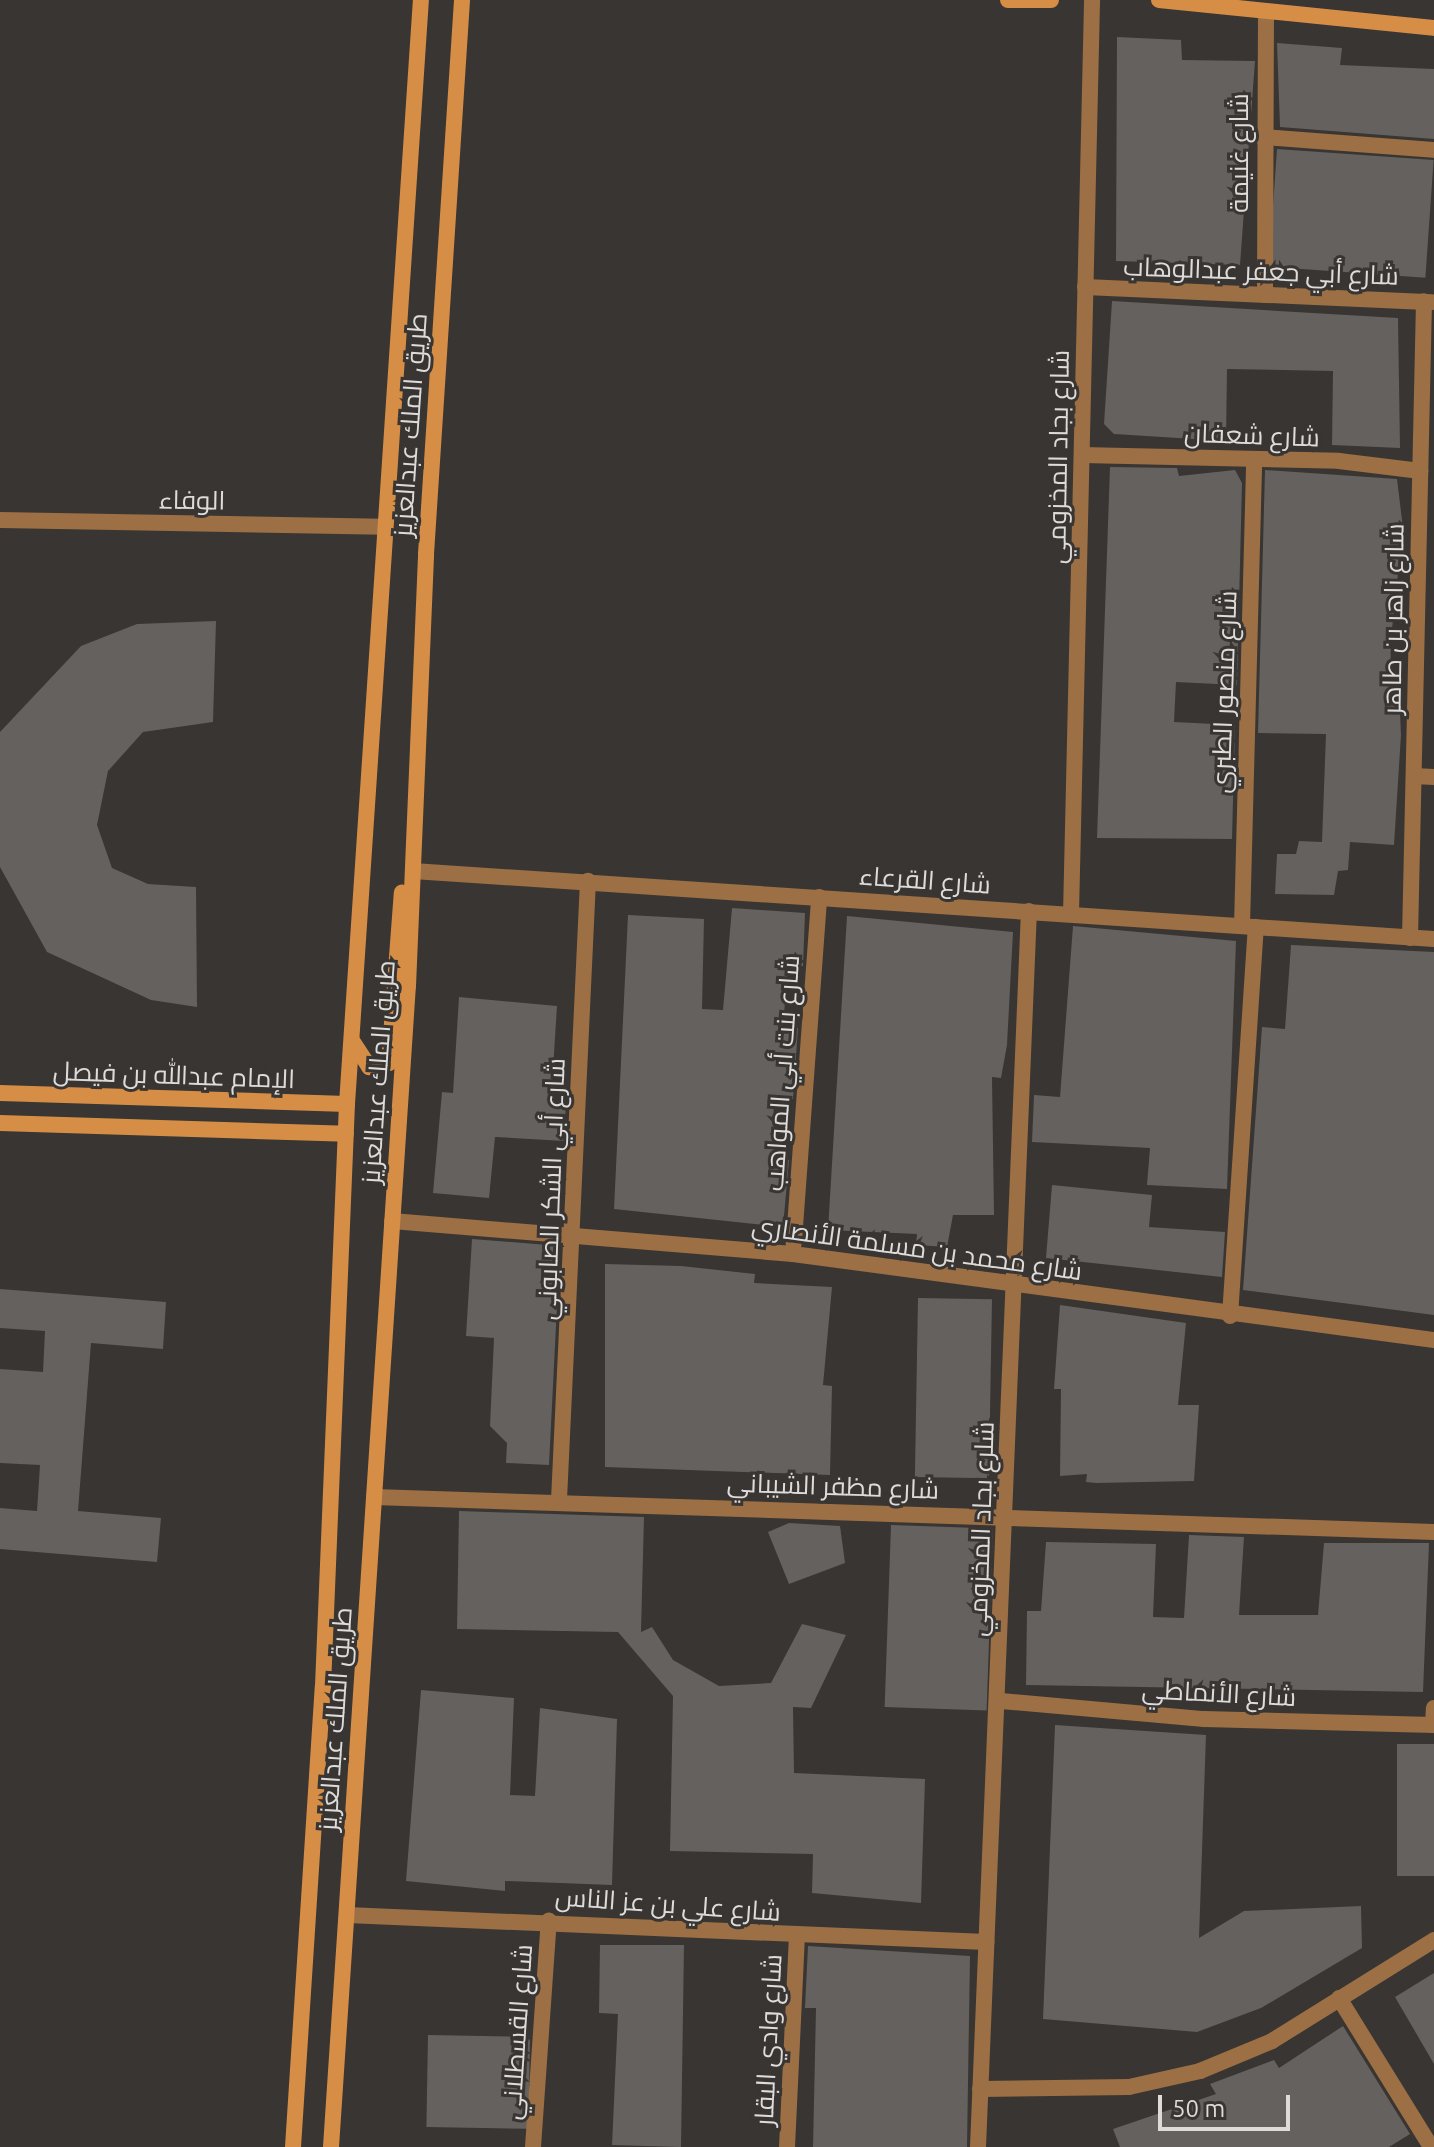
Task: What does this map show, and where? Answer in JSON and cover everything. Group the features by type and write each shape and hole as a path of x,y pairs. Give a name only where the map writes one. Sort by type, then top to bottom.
{"main road":[{"name":"طريق الملك عبدالعزيز","path":"293,2147 347,1104 383,527 421,0"},
{"name":"طريق الملك عبدالعزيز","path":"331,2147 392,1221 462,0"},
{"path":"1008,0 1051,0"},
{"path":"1159,0 1434,28"},
{"path":"352,1041 369,1067 389,1063 417,754"},
{"name":"الإمام عبدالله بن فيصل","path":"0,1093 347,1104"},
{"name":"الإمام عبدالله بن فيصل","path":"0,1123 346,1134"}],"street":[{"name":"شارع بجاد المخزومي","path":"1071,914 1092,0"},
{"name":"شارع غنيمة","path":"1265,295 1262,137 1266,11"},
{"path":"1262,137 1434,150"},
{"name":"شارع أبي جعفر عبدالوهاب","path":"1085,287 1429,302"},
{"name":"شارع زاهر بن طاهر","path":"1410,938 1414,776 1426,632 1420,471 1429,302"},
{"name":"شارع شعفان","path":"1082,455 1254,459 1420,471"},
{"name":"شارع منصور الطبري","path":"1230,1316 1249,926 1254,459"},
{"name":"الوفاء","path":"0,520 383,527"},
{"path":"1414,776 1434,777"},
{"name":"شارع القرعاء","path":"413,871 1434,939"},
{"name":"شارع أبي الشكر الصابوني","path":"559,1500 576,1231 588,881"},
{"name":"شارع بنت أبي المواهب","path":"793,1254 819,897"},
{"name":"شلرع بجاد المخزومي","path":"978,2147 986,1942 1001,1701 1004,1516 1029,911"},
{"name":"شارع محمد بن مسلمة الأنصاري","path":"392,1221 576,1231 793,1254 1230,1316 1434,1340"},
{"name":"شارع مظفر الشيباني","path":"374,1497 559,1500 1434,1532"},
{"name":"شارع الأنماطي","path":"1001,1701 1204,1719 1434,1725"},
{"path":"1434,1708 1434,1725"},
{"name":"شارع علي بن عز الناس","path":"347,1915 549,1921 797,1936 986,1942"},
{"name":"شارع القسطلاني","path":"533,2147 549,1921"},
{"name":"شارع وادي البقار","path":"787,2147 797,1936"},
{"path":"980,2089 1129,2087 1200,2071 1272,2041 1434,1940"},
{"path":"1339,1998 1432,2146"}],"building":[{"path":"1117,37 1181,40 1182,60 1255,61 1240,265 1116,261"},
{"path":"1277,43 1342,48 1340,65 1434,69 1434,139 1280,127"},
{"path":"1277,149 1434,160 1425,278 1269,267"},
{"path":"1112,301 1398,318 1400,448 1332,445 1333,371 1227,369 1226,441 1114,434 1104,424"},
{"path":"1110,467 1177,468 1179,476 1235,470 1242,483 1237,685 1176,682 1174,722 1235,725 1232,839 1097,838"},
{"path":"1265,470 1397,479 1403,528 1391,638 1390,688 1399,688 1401,735 1394,845 1350,842 1348,870 1338,871 1334,895 1275,894 1277,854 1296,854 1299,841 1322,842 1326,734 1258,733"},
{"path":"216,621 213,722 143,732 108,771 97,825 112,868 148,884 196,887 197,1007 151,1000 47,952 0,867 0,732 81,646 137,624"},
{"path":"732,908 805,913 803,966 788,965 783,1027 798,1028 793,1099 773,1098 776,1159 789,1160 783,1227 614,1209 628,915 704,919 702,1009 723,1010"},
{"path":"847,916 1013,932 1007,1045 1001,1078 992,1077 994,1215 953,1215 947,1247 916,1245 917,1234 828,1230"},
{"path":"1073,926 1236,941 1227,1189 1147,1185 1150,1148 1032,1142 1034,1095 1060,1097"},
{"path":"1291,945 1434,952 1434,1315 1243,1290 1262,1027 1285,1029"},
{"path":"459,997 557,1006 551,1102 566,1103 564,1141 495,1137 489,1198 433,1193 442,1092 453,1093"},
{"path":"1052,1185 1152,1195 1149,1227 1225,1232 1222,1277 1046,1258"},
{"path":"472,1239 560,1246 549,1465 506,1463 507,1443 490,1426 494,1338 466,1336"},
{"path":"605,1264 681,1266 755,1274 754,1283 832,1287 823,1385 832,1386 830,1475 605,1467"},
{"path":"0,1289 166,1302 163,1349 91,1343 78,1511 161,1518 157,1562 0,1549 0,1508 37,1511 40,1465 0,1463 0,1369 43,1372 45,1331 0,1328"},
{"path":"918,1298 992,1299 989,1478 915,1477"},
{"path":"1060,1305 1186,1323 1178,1405 1199,1405 1194,1481 1096,1483 1086,1482 1087,1474 1060,1476 1061,1389 1054,1389"},
{"path":"459,1511 644,1517 641,1632 652,1627 673,1660 719,1686 771,1683 802,1624 846,1635 811,1708 793,1707 794,1773 925,1779 921,1903 812,1893 813,1854 670,1851 673,1696 618,1632 457,1629"},
{"path":"789,1523 840,1526 845,1563 789,1584 768,1532"},
{"path":"891,1525 993,1529 987,1710 885,1707"},
{"path":"1189,1535 1244,1537 1239,1615 1318,1615 1324,1543 1429,1543 1423,1692 1026,1685 1027,1611 1041,1611 1046,1542 1156,1544 1153,1617 1184,1618"},
{"path":"421,1690 514,1698 510,1795 535,1796 540,1708 617,1719 612,1885 505,1881 505,1891 406,1881"},
{"path":"1055,1725 1206,1735 1199,1938 1244,1911 1361,1906 1362,1948 1261,2008 1197,2032 1043,2019"},
{"path":"1397,1744 1434,1744 1434,1876 1397,1876"},
{"path":"600,1945 684,1945 681,2147 612,2145 618,2014 599,2013"},
{"path":"808,1946 970,1956 967,2147 813,2147 816,2008 805,2008"},
{"path":"1434,1973 1434,2064 1395,1997"},
{"path":"1343,2026 1410,2134 1389,2147 1120,2147 1113,2129 1216,2094 1210,2084 1274,2060 1279,2068"},
{"path":"428,2035 530,2037 528,2129 426,2127"}]}
